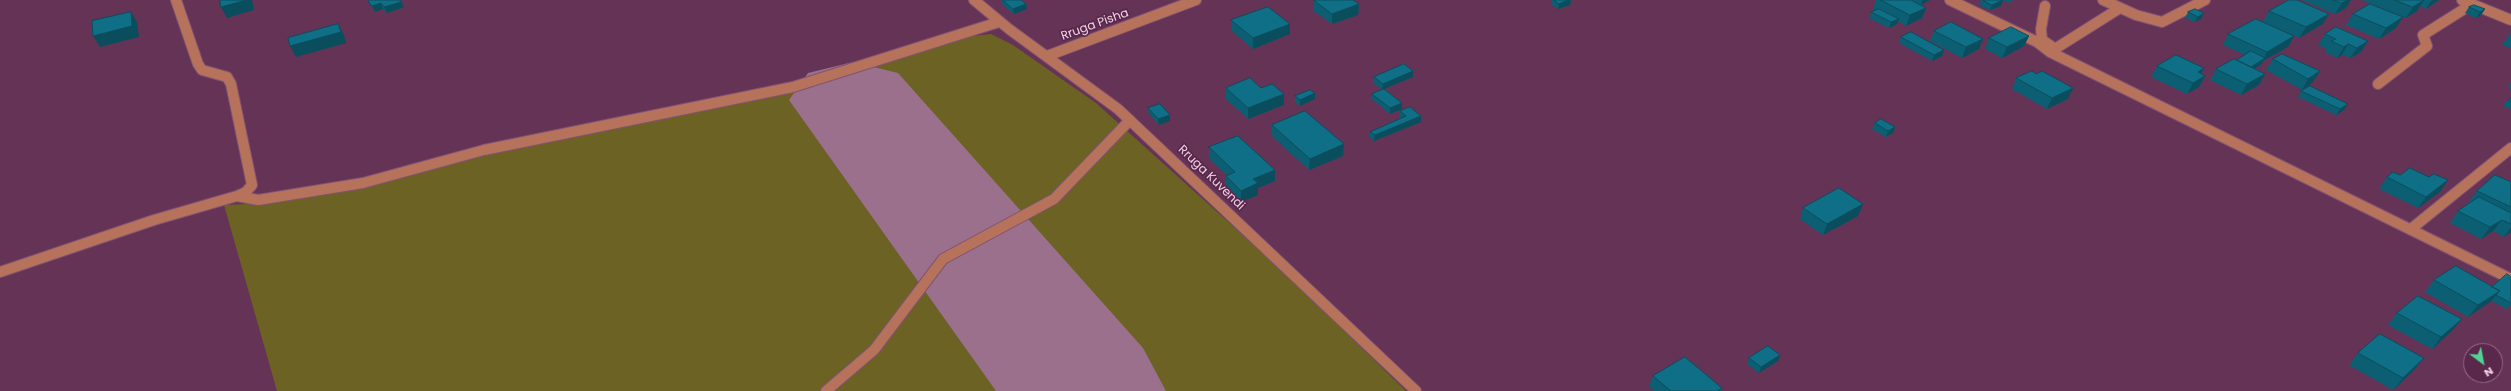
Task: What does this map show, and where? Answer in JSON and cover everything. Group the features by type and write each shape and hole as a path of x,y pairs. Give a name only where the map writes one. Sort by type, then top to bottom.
{"street":[{"path":"0,272 154,220 237,196 246,192 252,185 243,134 231,84 226,77 202,70 198,64 176,0"},
{"name":"Rruga Kuvendi","path":"974,0 999,22 1088,85 1130,120 1416,391"},
{"name":"Rruga Pisha","path":"1047,56 1196,0"},
{"path":"1950,0 2511,279"},
{"path":"2103,0 2151,20 2162,22 2204,0"},
{"path":"2462,0 2511,20"},
{"path":"2378,84 2427,46 2423,35 2472,4"},
{"path":"2045,6 2041,29 2042,40 2053,50"},
{"path":"2053,50 2120,8"},
{"path":"237,196 258,200 363,182 484,150 793,87 999,22"},
{"path":"826,391 874,350 943,259 1054,199 1130,120"},
{"path":"2411,229 2511,148"}],"shaded area":[{"path":"991,34 1013,45 1096,103 1284,272 1406,391 277,391 224,205 269,203 375,184 443,164 821,83 944,43 973,36"}],"building":[{"path":"220,0 247,0 221,7"},
{"path":"368,0 400,0 401,2 384,7 381,3 372,6"},
{"path":"1003,0 1021,0 1026,4 1013,9"},
{"path":"1314,0 1353,0 1359,4 1332,14"},
{"path":"1554,0 1568,0 1559,4"},
{"path":"1881,0 1911,0 1926,8 1910,15"},
{"path":"1983,0 2003,0 1992,5"},
{"path":"2289,0 2297,0 2329,14 2306,27 2269,11"},
{"path":"2333,0 2347,0 2342,3"},
{"path":"2395,0 2424,0 2413,7"},
{"path":"2370,4 2403,17 2386,28 2353,14"},
{"path":"2474,5 2485,9 2480,12 2469,7"},
{"path":"1268,7 1290,24 1253,38 1231,20"},
{"path":"1879,9 1899,19 1891,22 1871,12"},
{"path":"2195,9 2204,13 2198,17 2188,12"},
{"path":"131,12 132,26 93,36 92,21"},
{"path":"2256,19 2294,36 2267,52 2228,34"},
{"path":"1951,22 1983,39 1966,47 1934,31"},
{"path":"338,24 341,32 290,46 288,38"},
{"path":"2011,27 2029,36 2007,47 1989,38"},
{"path":"2336,27 2368,41 2357,48 2348,44 2344,47 2331,41 2336,39 2325,34"},
{"path":"1911,32 1944,50 1934,55 1901,37"},
{"path":"2251,51 2265,58 2251,67 2237,60"},
{"path":"2282,54 2320,71 2308,79 2273,59"},
{"path":"2176,55 2204,68 2198,72 2205,76 2193,83 2157,66"},
{"path":"2234,59 2265,74 2247,84 2216,69"},
{"path":"1404,64 1413,71 1383,84 1374,77"},
{"path":"2032,71 2036,74 2042,71 2073,88 2052,98 2016,78"},
{"path":"1250,78 1261,88 1272,84 1284,94 1248,108 1226,88"},
{"path":"2310,86 2348,104 2340,109 2301,91"},
{"path":"1384,89 1402,103 1390,108 1372,94"},
{"path":"1310,90 1315,93 1300,100 1295,96"},
{"path":"1160,104 1170,115 1158,119 1148,108"},
{"path":"1410,107 1421,116 1375,135 1370,132 1406,116 1400,111"},
{"path":"1305,111 1344,144 1310,159 1272,125"},
{"path":"1881,119 1895,127 1888,131 1875,123"},
{"path":"1238,136 1275,170 1253,179 1258,183 1241,191 1226,176 1235,172 1209,147"},
{"path":"2410,168 2429,177 2434,174 2448,180 2426,197 2387,177 2393,172 2400,175"},
{"path":"2495,175 2511,182 2511,207 2477,191"},
{"path":"1839,188 1863,204 1827,224 1803,208"},
{"path":"2479,197 2511,213 2511,224 2502,220 2490,227 2458,211"},
{"path":"2456,266 2500,291 2478,305 2434,280"},
{"path":"2507,274 2511,277 2511,303 2496,295 2500,291 2492,287"},
{"path":"2418,296 2462,319 2441,337 2397,313"},
{"path":"2380,334 2424,358 2403,378 2358,353"},
{"path":"1768,346 1780,355 1761,367 1749,358"},
{"path":"1685,357 1722,388 1717,391 1671,391 1653,376"}],"runway":[{"path":"853,100 1085,391"}]}
